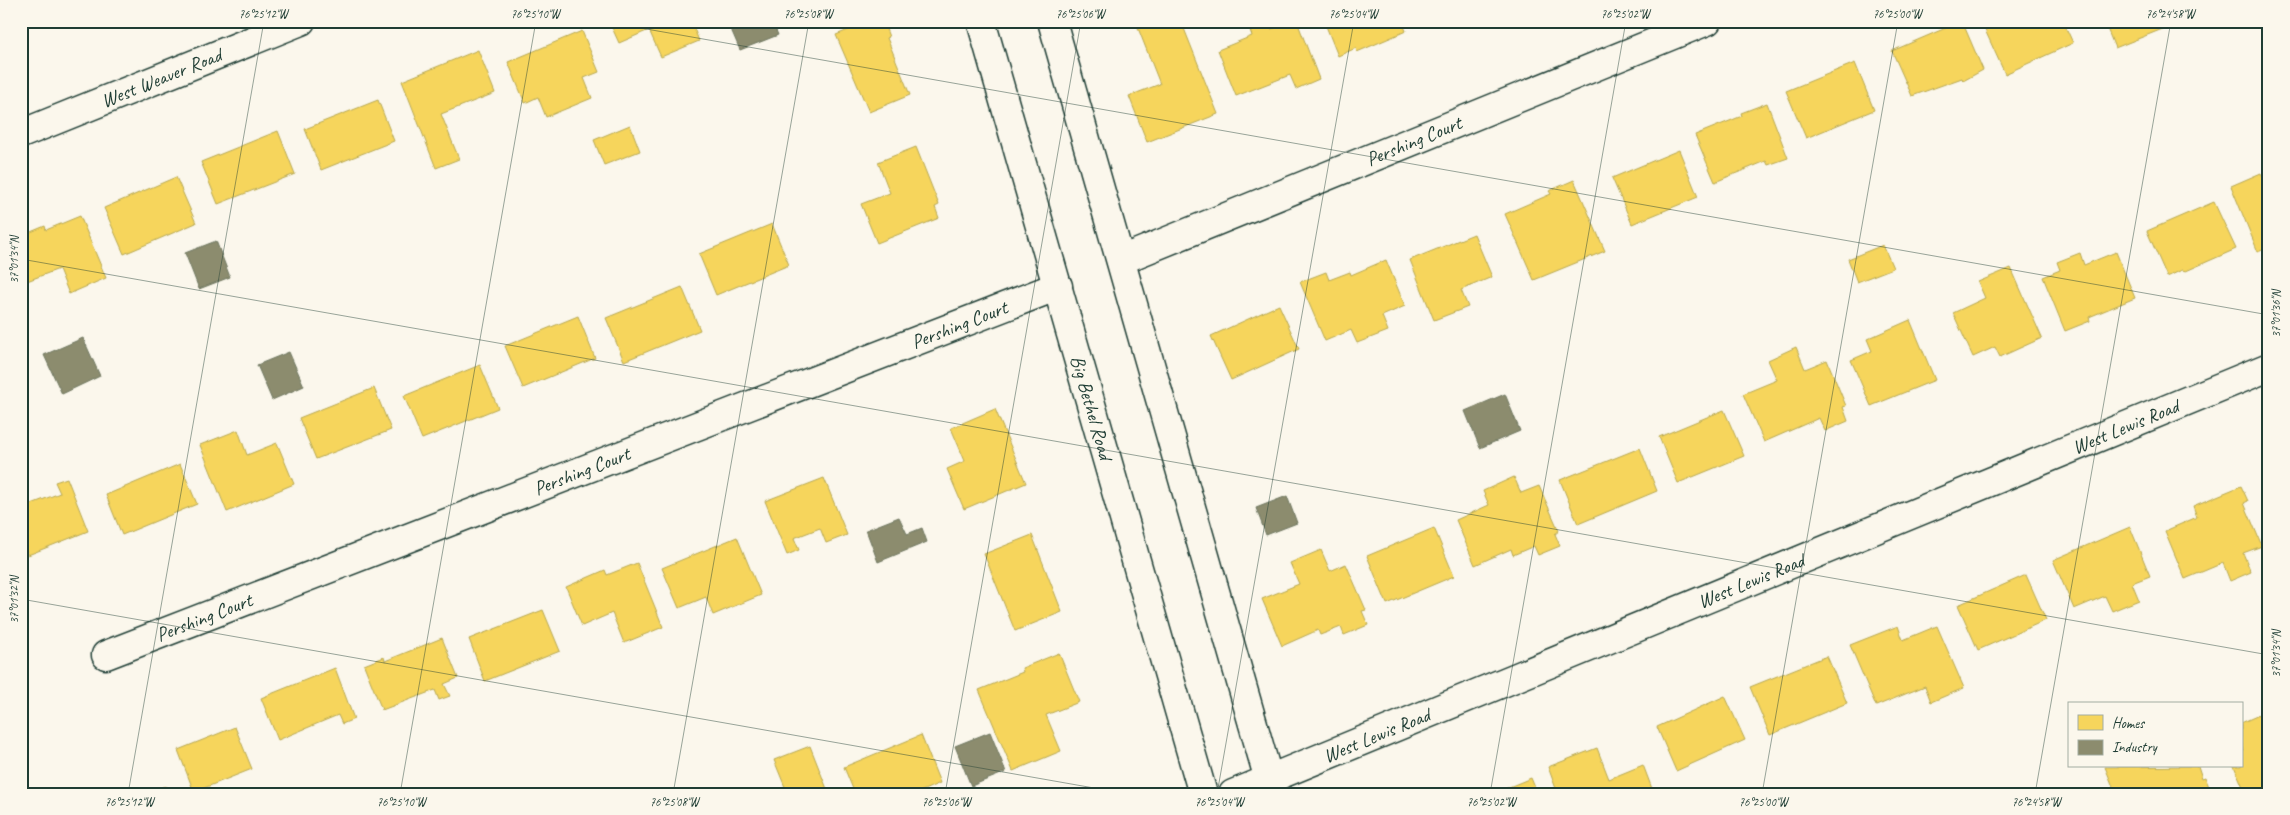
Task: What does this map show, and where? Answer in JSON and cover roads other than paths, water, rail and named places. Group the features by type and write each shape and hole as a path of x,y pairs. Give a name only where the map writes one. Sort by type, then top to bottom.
{"street":[{"name":"West Weaver Road","path":"21,134 301,21"},
{"name":"Big Bethel Road","path":"981,21 1203,794"},
{"path":"1052,21 1271,786"},
{"name":"Pershing Court","path":"1121,260 1707,21"},
{"name":"Pershing Court","path":"106,655 1058,286"},
{"name":"West Lewis Road","path":"1233,794 1271,786 2269,367"}]}
